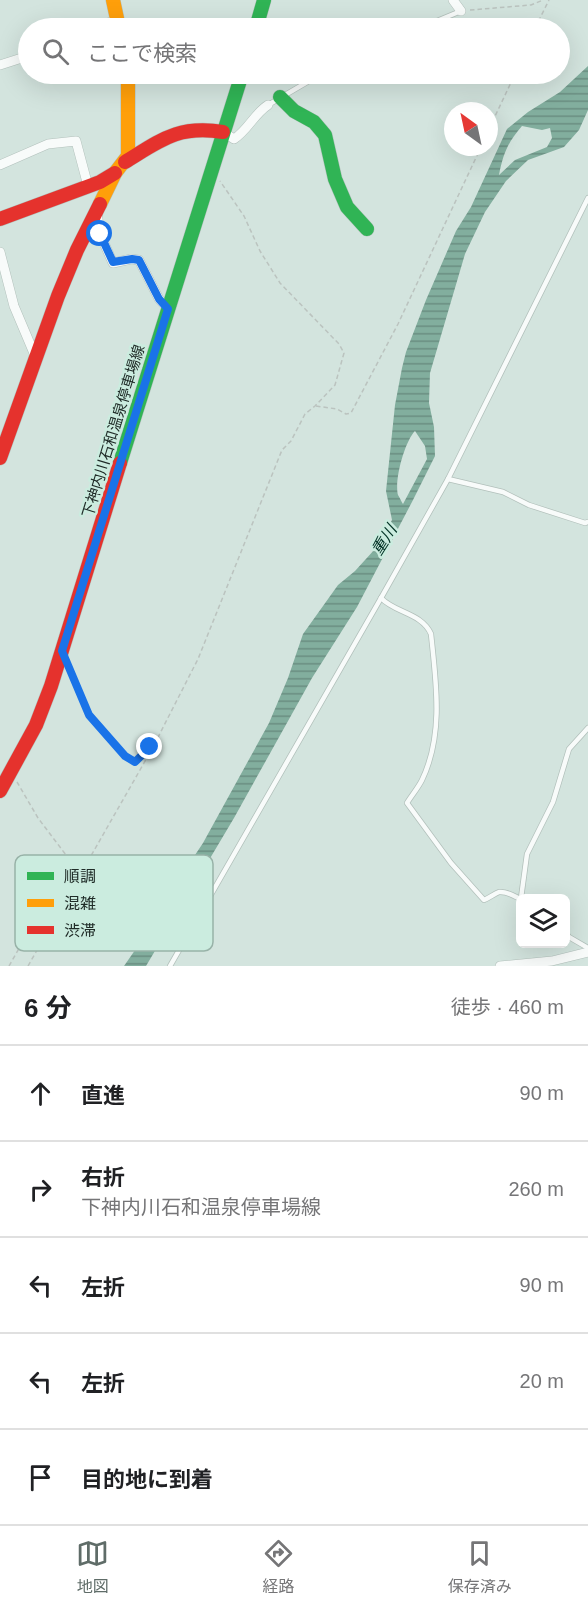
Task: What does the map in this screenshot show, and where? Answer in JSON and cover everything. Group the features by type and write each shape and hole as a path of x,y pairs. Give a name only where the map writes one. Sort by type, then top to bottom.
{"street":[{"path":"113,0 117,18"},
{"path":"258,18 264,0"},
{"path":"453,0 461,11"},
{"path":"0,64 18,59"},
{"path":"125,162 128,156 128,84"},
{"name":"下神内川石和温泉停車場線","path":"0,790 36,725 62,651 239,84"},
{"path":"280,97 294,111 314,122 325,135 335,179 347,207 367,228"},
{"path":"0,458 58,296 77,250 115,173 125,162 160,140 182,131 208,128 224,132 234,139 241,135 268,105"},
{"path":"0,165 48,144 76,141 88,186"},
{"path":"0,219 88,186 115,173"},
{"path":"97,210 100,234 113,262 139,260 159,299 168,309"},
{"path":"0,252 14,306 36,358"},
{"path":"500,966 552,961 588,950"}],"lane":[{"path":"444,18 461,11"},
{"path":"268,105 303,84"},
{"path":"213,891 448,478 588,198"},
{"path":"448,478 503,492 529,505 588,522"},
{"path":"381,598 385,603 422,622 431,634 436,676 437,717 434,747 422,780 407,803 451,863 484,900 499,892 516,896"},
{"path":"522,894 526,854 553,802 569,749 588,728"},
{"path":"570,938 588,950"},
{"path":"170,966 179,951"}],"path":[{"path":"461,11 531,5 543,0"},
{"path":"540,18 549,0"},
{"path":"498,110 510,84"},
{"path":"315,406 337,409 346,414 351,413 398,324 477,156"},
{"path":"91,855 154,744 198,659 282,450 291,441 305,414 335,385 344,352 280,283 260,251 244,216 228,190 219,179 210,175"},
{"path":"62,651 89,715 125,756 135,762 154,744"},
{"path":"9,776 19,784 27,802 66,855"},
{"path":"9,966 18,951"},
{"path":"28,966 37,951"}],"water":[{"name":"重川","path":"588,66 588,110 579,130 564,147 528,160 506,181 485,212 465,254 430,373 429,403 434,427 435,456 357,607 312,678 212,855 195,855 269,723 303,634 338,585 355,571 375,549 392,520 386,491 395,405 406,352 456,231 471,207 495,156 498,156 498,148 507,129 528,112 560,92","holes":["522,126 542,130 550,128 552,138 547,147 515,160 499,175 507,149","415,431 425,446 427,459 403,504 397,488 399,471 404,452"]},
{"path":"134,951 155,951 146,966 124,966"}],"traffic: fast":[{"path":"259,18 264,0"},
{"path":"120,463 239,84"},
{"path":"280,97 294,111 314,122 325,135 335,179 347,207 367,229"}],"traffic: slow":[{"path":"113,0 117,18"},
{"path":"100,204 115,173 128,156 128,84"}],"traffic: jam":[{"path":"125,162 171,136 194,131 223,132"},
{"path":"0,219 100,182 115,173"},
{"path":"0,458 58,296 77,250 100,204"},
{"path":"0,791 36,725 51,686 120,463"}],"route":[{"path":"100,234 113,262 139,260 159,299 168,309 62,651 89,715 125,756 135,762 150,747"}]}
